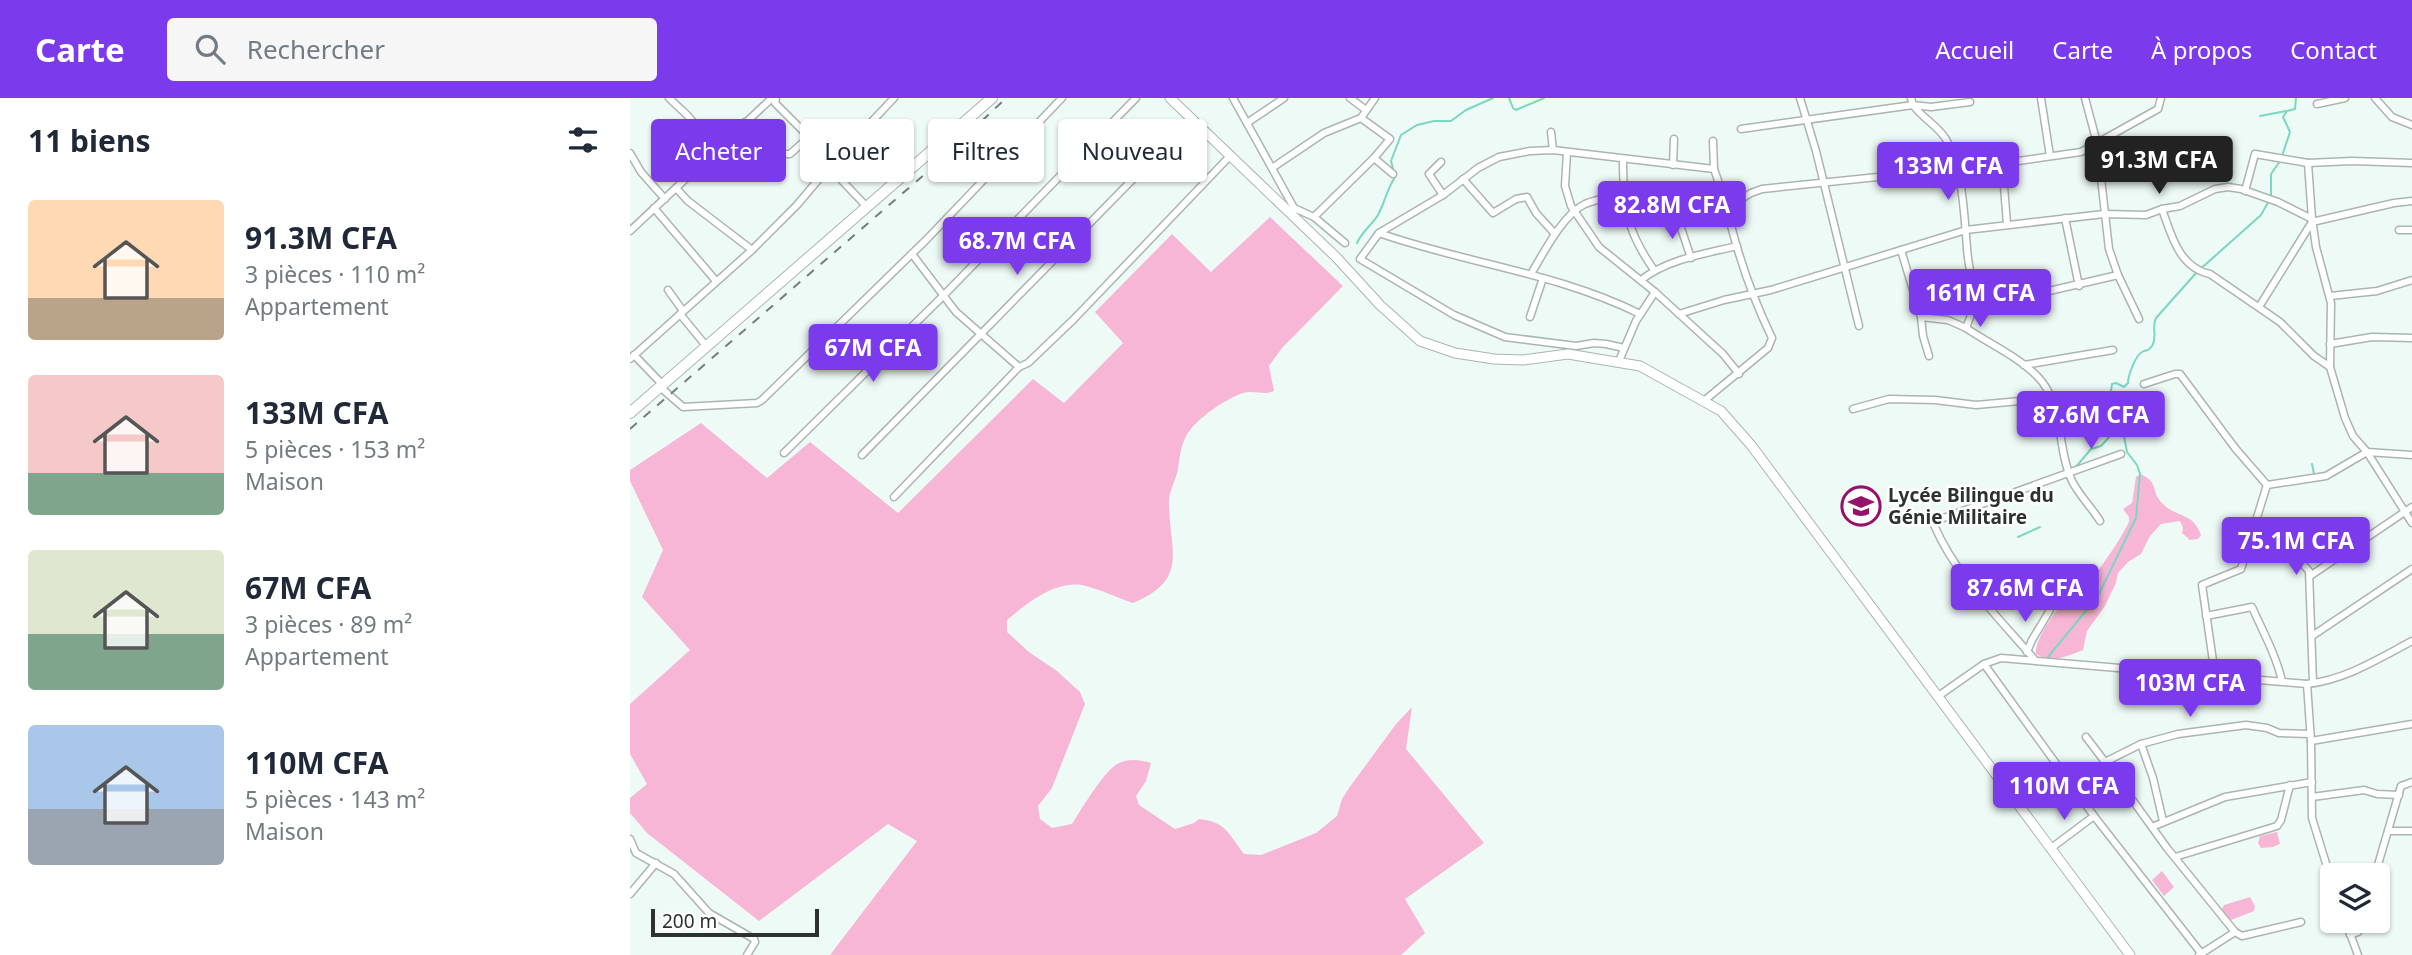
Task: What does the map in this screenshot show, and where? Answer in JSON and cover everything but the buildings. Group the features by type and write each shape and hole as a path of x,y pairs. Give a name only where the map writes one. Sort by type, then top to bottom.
{"main road":[{"path":"630,414 992,98"},
{"path":"1170,98 1192,119"},
{"path":"1207,134 1337,258 1380,305 1425,344 1455,353 1494,359 1524,360 1568,354 1619,361 1651,371 1721,411 1735,424 2130,955"}],"street":[{"path":"669,98 691,119"},
{"path":"750,119 774,98 775,103 800,128"},
{"path":"874,119 894,98"},
{"path":"816,182 752,250 632,357 684,407 757,403 912,254 1062,98"},
{"path":"784,453 943,296 1136,98"},
{"path":"1233,98 1294,208 1314,217 1345,243"},
{"path":"1247,123 1284,98"},
{"path":"1350,98 1366,110"},
{"path":"1272,168 1324,133 1361,118 1375,98"},
{"path":"1800,98 1859,326"},
{"path":"2041,98 2050,156"},
{"path":"2085,98 2096,143 2109,249 2138,319"},
{"path":"2007,224 2003,191 2008,170 2018,162 2075,153 2158,109 2161,98"},
{"path":"2317,104 2345,98"},
{"path":"2375,98 2396,120 2412,125"},
{"path":"1912,102 1921,117 1943,135 1954,158 1976,302 1966,328"},
{"path":"1741,129 1912,102 1931,107 1970,102"},
{"path":"1314,217 1390,139 1361,118"},
{"path":"1551,132 1553,150"},
{"path":"1673,165 1674,139"},
{"path":"1704,400 1739,374 1771,343 1772,338 1753,294 1737,246 1728,206 1714,169 1713,141"},
{"path":"1624,348 1594,343 1576,346 1511,339 1454,314 1360,258 1379,233 1443,195 1478,168 1499,157 1553,150 1714,169"},
{"path":"1567,152 1565,186 1574,210 1599,247 1655,292 1723,354 1739,374"},
{"path":"630,153 640,172 665,199"},
{"path":"2245,191 2255,154 2308,163 2412,163"},
{"path":"894,498 1019,367 1028,363 1074,319 1230,156"},
{"path":"1374,158 1393,174"},
{"path":"1728,206 1762,189 1936,171 1949,166 1954,158"},
{"path":"1623,159 1623,194 1629,227 1654,270"},
{"path":"1441,162 1429,174 1443,195"},
{"path":"2308,163 2316,247 2330,296 2330,367 2348,427 2412,523"},
{"path":"1463,179 1493,213 1516,199 1527,197 1536,213 1555,234"},
{"path":"631,227 682,182"},
{"path":"843,182 867,207"},
{"path":"862,455 1130,182"},
{"path":"1679,314 1966,230 2104,214 2146,215 2180,206 2215,189 2228,187 2245,191 2278,202 2312,220 2412,201"},
{"path":"676,188 688,201 752,250"},
{"path":"1531,274 1555,234 1574,210 1584,204 1623,194"},
{"path":"654,208 716,282"},
{"path":"2162,209 2177,251 2198,269 2210,274 2280,322 2314,356 2330,367"},
{"path":"1677,216 1691,258"},
{"path":"2065,218 2079,286"},
{"path":"2259,307 2312,220"},
{"path":"2399,230 2412,230"},
{"path":"1379,233 1404,242 1531,274 1622,305 1640,314"},
{"path":"1641,280 1654,270 1737,246"},
{"path":"1901,250 1921,317 1929,356"},
{"path":"912,254 956,312 1019,367"},
{"path":"1976,302 2079,286 2118,275"},
{"path":"1530,317 1543,278"},
{"path":"2330,296 2377,292 2412,280"},
{"path":"668,290 707,347"},
{"path":"1619,361 1640,314 1655,292"},
{"path":"1921,317 1948,320 1966,328 2036,374 2053,398 2072,482 2100,521"},
{"path":"2330,344 2372,337 2412,338"},
{"path":"2024,365 2113,350"},
{"path":"2144,384 2180,374 2235,448 2267,485"},
{"path":"1853,409 1889,399 1980,405 2053,398"},
{"path":"2267,485 2326,477 2367,452 2412,455"},
{"path":"2034,660 1944,550 1934,525 1938,519 2121,454"},
{"path":"2215,676 2202,584 2241,569 2267,485"},
{"path":"2310,576 2412,507"},
{"path":"2253,532 2287,546 2310,576 2312,818 2326,863"},
{"path":"2312,636 2412,569"},
{"path":"2206,616 2252,607 2276,658 2282,681"},
{"path":"2027,652 2050,610"},
{"path":"1937,697 1984,664 2001,658 2310,683 2351,673 2412,641"},
{"path":"1984,664 2094,816 2200,954 2235,932"},
{"path":"2105,762 2141,744 2178,734 2246,725 2310,737 2412,724"},
{"path":"2086,737 2152,827 2235,932 2242,936 2301,922"},
{"path":"2141,744 2153,778 2163,821"},
{"path":"2152,827 2238,793 2312,782"},
{"path":"2379,863 2403,784 2412,782"},
{"path":"2175,857 2277,827 2290,785"},
{"path":"2312,797 2364,790 2377,794 2399,795"},
{"path":"2050,849 2094,816"},
{"path":"2388,831 2412,831"},
{"path":"630,839 636,853 674,874 705,909 755,940 747,955"},
{"path":"630,894 656,863"},
{"path":"2355,933 2350,935 2358,955"}],"shaded area":[{"path":"1270,217 1343,286 1282,348 1269,366 1274,391 1243,393 1229,399 1201,418 1185,438 1169,500 1173,550 1169,574 1151,594 1133,603 1075,584 1044,594 1007,620 1007,632 1080,692 1085,704 1052,788 1038,806 1040,819 1052,828 1072,824 1093,791 1113,767 1123,761 1139,760 1151,763 1146,781 1136,796 1139,805 1175,829 1199,819 1215,823 1226,830 1244,854 1261,855 1316,833 1337,816 1342,799 1349,788 1396,724 1412,707 1406,749 1484,843 1405,899 1425,933 1401,955 830,955 917,841 888,824 759,921 647,833 630,813 630,798 647,784 630,754 630,704 690,650 642,597 663,550 630,481 630,470 701,423 767,478 810,442 898,513 1033,379 1064,403 1123,343 1095,312 1172,234 1211,272"},
{"path":"2140,474 2150,480 2163,504 2194,522 2201,535 2198,539 2190,540 2182,533 2180,521 2161,524 2150,536 2141,554 2128,562 2118,573 2105,606 2087,631 2083,650 2054,659 2036,654 2043,631 2055,613 2067,599 2088,584 2125,530 2129,517 2123,509 2132,503 2136,477"},
{"path":"2277,832 2280,844 2261,848 2258,843 2260,836"},
{"path":"2162,871 2174,887 2164,896 2152,880"},
{"path":"2250,897 2255,906 2254,911 2231,920 2227,918 2222,909 2224,905"}],"waterway":[{"path":"1357,243 1378,215 1395,177 1391,161 1401,135 1417,125 1451,121 1466,110 1493,98"},
{"path":"1509,98 1516,110 1544,98"},
{"path":"2282,156 2290,132 2283,117 2287,111 2295,109 2296,98"},
{"path":"2260,116 2286,111"},
{"path":"2101,159 2176,158"},
{"path":"2048,657 2098,596 2136,518 2140,474 2127,452 2124,436 2113,417 2110,398 2112,384 2124,387 2128,383 2137,358 2154,342 2156,318 2197,272 2261,215 2271,197 2271,174 2280,161"},
{"path":"2075,468 2091,449 2101,446 2119,430"},
{"path":"2312,464 2314,474"},
{"path":"2018,537 2040,527"}],"railway":[{"path":"630,429 940,161 1006,98"}],"place":[{"name":"Lycée Bilingue du Génie Militaire","path":"1861,506"}]}
